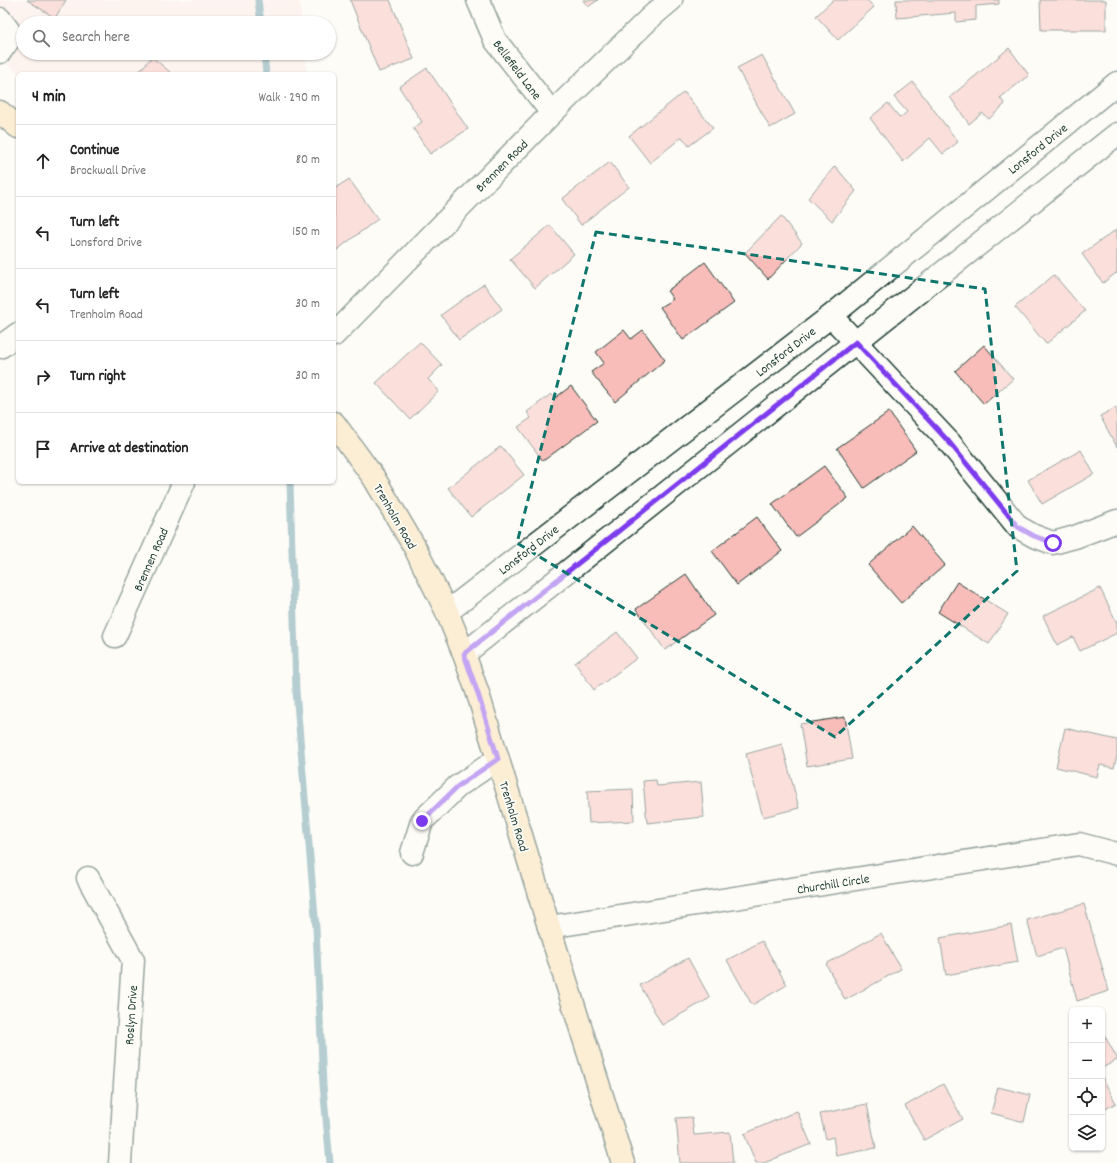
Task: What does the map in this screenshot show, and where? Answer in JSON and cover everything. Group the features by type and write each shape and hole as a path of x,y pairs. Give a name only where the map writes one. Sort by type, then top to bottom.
{"main road":[{"path":"0,112 16,125"},
{"name":"Trenholm Road","path":"336,426 374,478 414,546 447,612 464,654 478,694 548,927 623,1163"}],"street":[{"name":"Bellefield Lane","path":"478,0 495,40 552,113"},
{"name":"Brennen Road","path":"336,333 552,113 652,16 671,0"},
{"path":"0,19 9,31 10,38 0,52"},
{"name":"Lonsford Drive","path":"447,612 831,316 1117,84"},
{"path":"464,654 1117,134"},
{"path":"831,316 949,442 1018,527 1034,536 1053,543 1075,537 1117,521"},
{"path":"0,347 16,335"},
{"name":"Brennen Road","path":"115,636 183,484"},
{"path":"412,853 422,821 458,786 498,759"},
{"name":"Churchill Circle","path":"548,927 1079,844 1117,854"},
{"name":"Roslyn Drive","path":"88,878 133,960 120,1163"}],"highlighted area":[{"path":"596,232 985,289 1017,571 835,737 517,543"}],"shaded area":[{"path":"0,0 299,0 301,16 16,16 16,60 306,60 307,72 17,72 0,58"}],"building":[{"path":"27,0 66,0 56,16 52,16"},
{"path":"350,0 390,0 414,59 379,72"},
{"path":"583,0 598,0 588,7"},
{"path":"833,0 867,0 874,7 838,40 816,16"},
{"path":"896,0 999,0 999,4 976,6 976,20 956,22 956,13 897,18"},
{"path":"1040,0 1106,0 1106,30 1041,30"},
{"path":"1009,48 1029,75 1000,98 1005,104 989,119 982,113 969,124 950,97"},
{"path":"762,55 795,114 770,128 737,68"},
{"path":"149,60 156,60 170,72 139,72"},
{"path":"427,68 468,129 430,154 413,128 422,122 399,87"},
{"path":"913,82 958,142 943,154 930,138 903,162 870,118 888,103 900,118 907,112 894,97"},
{"path":"684,92 713,128 689,146 682,137 650,163 629,136"},
{"path":"610,162 629,187 581,225 562,199"},
{"path":"835,166 856,191 832,221 808,198"},
{"path":"349,179 378,219 336,250 336,188"},
{"path":"781,216 802,243 768,279 745,253"},
{"path":"550,225 574,254 535,288 510,259"},
{"path":"1117,229 1117,274 1116,273 1103,283 1082,254"},
{"path":"705,262 734,303 683,340 660,307 673,299 667,291"},
{"path":"1054,275 1085,311 1046,344 1015,307"},
{"path":"484,284 502,309 459,340 441,315"},
{"path":"624,330 631,339 643,330 665,360 615,402 591,372 604,363 596,352"},
{"path":"420,342 442,365 428,379 439,391 410,419 376,383"},
{"path":"984,345 1013,379 984,404 955,371"},
{"path":"571,386 597,421 543,461 518,427 531,418 527,412 551,394 555,398"},
{"path":"1117,407 1117,447 1100,416"},
{"path":"889,412 916,451 864,488 837,448"},
{"path":"501,446 524,475 471,517 448,488"},
{"path":"1081,450 1094,474 1042,504 1028,480"},
{"path":"824,466 848,498 796,537 772,504"},
{"path":"757,517 782,551 737,585 712,551"},
{"path":"912,526 945,565 901,603 868,565"},
{"path":"686,574 714,615 665,650 636,609"},
{"path":"957,582 1008,614 989,644 938,612"},
{"path":"1100,588 1117,623 1117,633 1080,651 1073,637 1057,645 1043,616"},
{"path":"617,632 637,658 594,690 575,663"},
{"path":"845,717 852,759 807,766 800,724"},
{"path":"1065,728 1117,740 1117,755 1114,768 1100,765 1097,777 1056,767"},
{"path":"782,744 799,808 763,817 746,754"},
{"path":"656,780 657,786 701,782 704,817 647,823 643,781"},
{"path":"633,789 634,821 589,823 587,791"},
{"path":"1084,904 1109,991 1077,1001 1063,948 1037,956 1027,920"},
{"path":"1011,925 1018,962 946,975 940,938"},
{"path":"881,933 901,969 845,1000 826,964"},
{"path":"762,941 787,985 752,1005 727,960"},
{"path":"688,958 710,998 662,1025 640,985"},
{"path":"1105,1036 1117,1058 1117,1060 1105,1066"},
{"path":"1105,1083 1116,1103 1105,1109"},
{"path":"943,1084 963,1119 924,1140 905,1106"},
{"path":"998,1087 1030,1095 1024,1122 991,1113"},
{"path":"867,1104 876,1148 836,1156 833,1137 826,1139 820,1114"},
{"path":"797,1111 811,1144 764,1163 756,1163 744,1134"},
{"path":"692,1117 694,1135 730,1132 733,1163 680,1163 676,1118"}],"waterway":[{"path":"258,0 260,16"},
{"path":"265,60 266,72"},
{"path":"290,484 296,691 316,928 323,1085 330,1163"}],"route":[{"path":"422,821 458,786 498,759 464,654 856,342 949,442 1018,527 1034,536 1053,543"}]}
